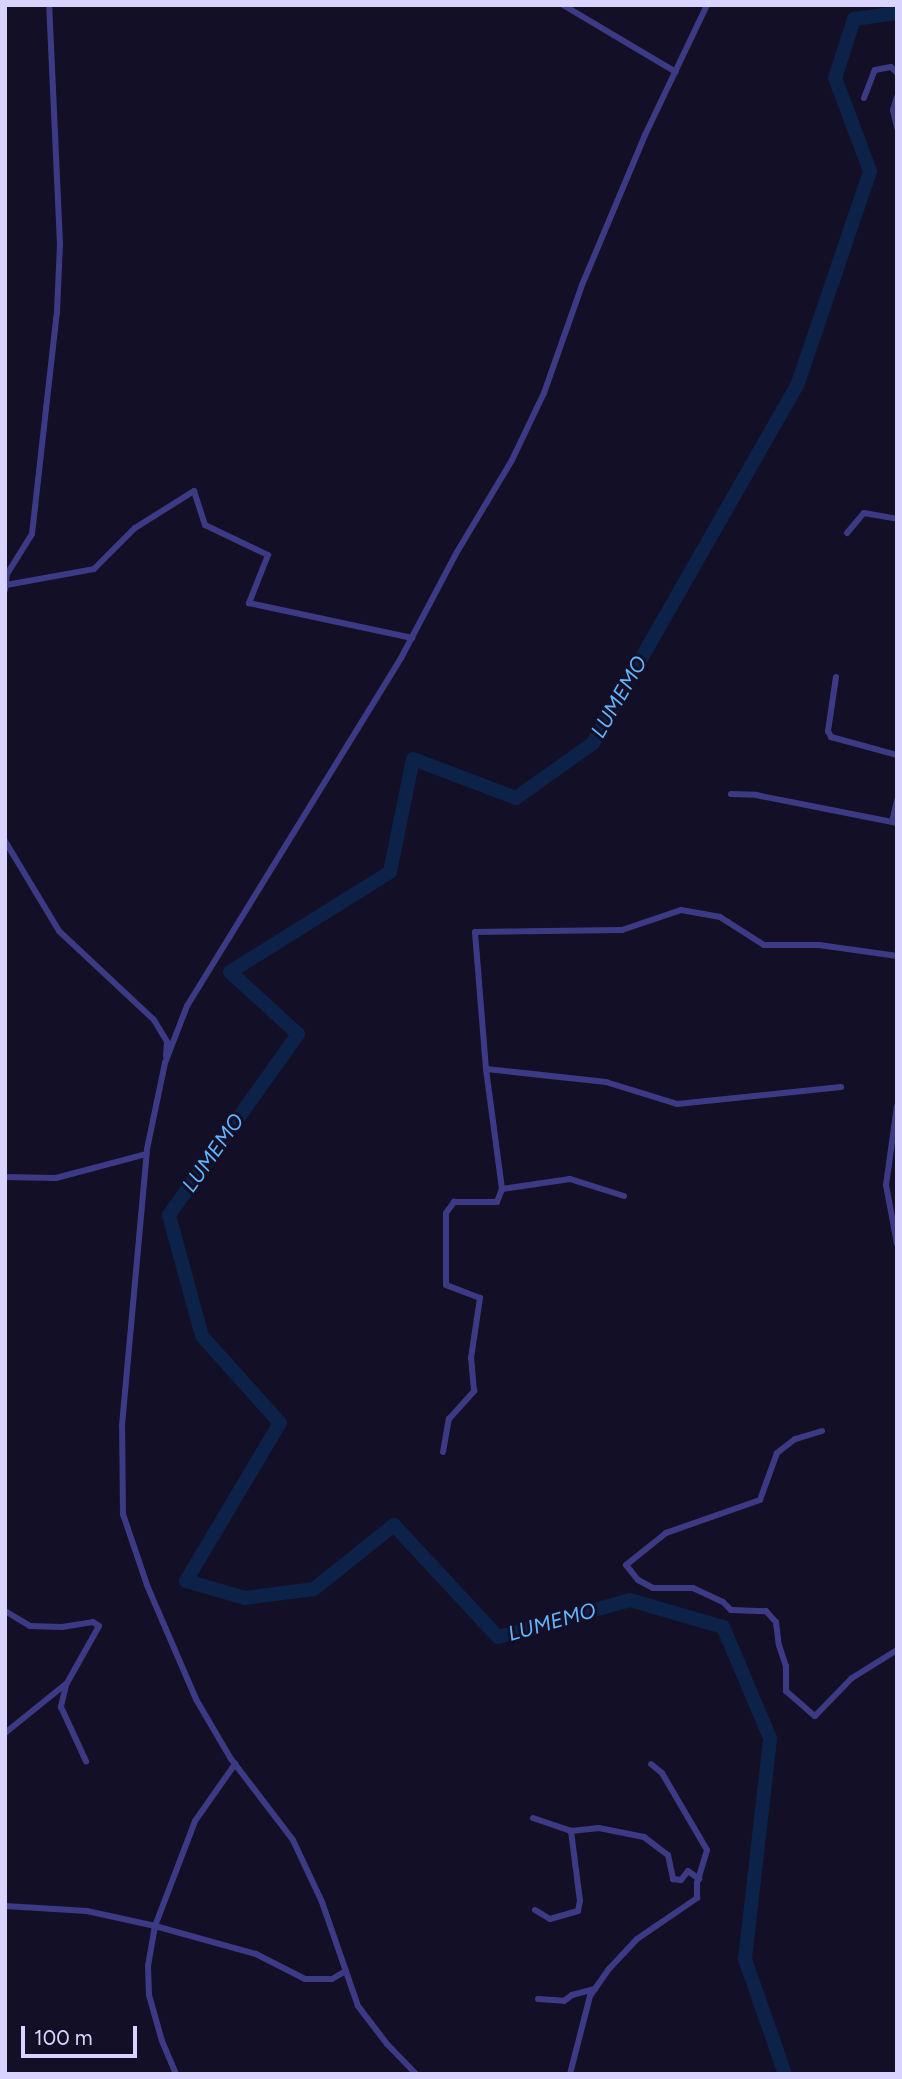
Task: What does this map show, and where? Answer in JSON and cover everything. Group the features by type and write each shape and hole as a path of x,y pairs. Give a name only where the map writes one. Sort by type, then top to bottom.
{"street":[{"path":"49,5 60,244 57,312 32,534 6,574 6,587 94,569 135,528 194,491 205,525 268,555 249,603 412,638"},
{"path":"562,5 676,72"},
{"path":"165,1063 187,1006 412,638 512,460 544,393 582,285 645,135 707,5"},
{"path":"864,97 875,70 891,67 897,73"},
{"path":"897,97 893,110 897,128"},
{"path":"847,533 864,513 897,519"},
{"path":"835,677 828,731 831,737 897,755"},
{"path":"732,794 755,795 895,822 897,801"},
{"path":"5,841 59,931 154,1020 167,1042 146,1154 122,1425 123,1514 146,1585 197,1699 235,1764 293,1840 322,1902 358,2006 387,2045 416,2074"},
{"path":"443,1452 449,1419 474,1391 471,1358 480,1298 446,1285 446,1213 453,1202 497,1202 502,1189 486,1069 475,932 622,930 681,911 720,917 764,945 819,945 897,956"},
{"path":"486,1069 606,1082 677,1104 841,1087"},
{"path":"897,1106 886,1185 897,1244"},
{"path":"5,1177 56,1178 146,1154"},
{"path":"888,1171 897,1172"},
{"path":"502,1189 570,1179 624,1196"},
{"path":"822,1431 795,1439 777,1452 761,1500 666,1533 625,1565 638,1580 653,1588 692,1588 723,1602 732,1611 766,1611 776,1622 779,1646 786,1666 786,1691 815,1716 852,1678 897,1650"},
{"path":"5,1612 30,1626 62,1627 93,1622 99,1625 99,1631 67,1683 61,1707 86,1761"},
{"path":"5,1733 67,1683"},
{"path":"176,2074 162,2041 149,1995 148,1966 155,1926 195,1821 203,1805 235,1764"},
{"path":"570,2074 590,1996 595,1989 637,1939 697,1898 707,1850 662,1773 651,1764"},
{"path":"533,1818 571,1830 599,1828 644,1837 668,1855 673,1879 681,1880 688,1871 699,1879"},
{"path":"535,1910 550,1919 578,1911 580,1901 571,1830"},
{"path":"5,1906 87,1911 155,1926 256,1954 305,1979 332,1979 346,1971"},
{"path":"538,1999 564,2001 572,1995 595,1989"}],"waterway":[{"name":"LUMEMO","path":"785,2074 745,1959 770,1738 723,1627 630,1600 498,1637 394,1525 314,1589 245,1598 186,1581 280,1423 202,1336 169,1215 298,1034 230,972 390,872 413,759 516,798 593,743 798,383 870,171 835,78 854,19 897,13"}]}
